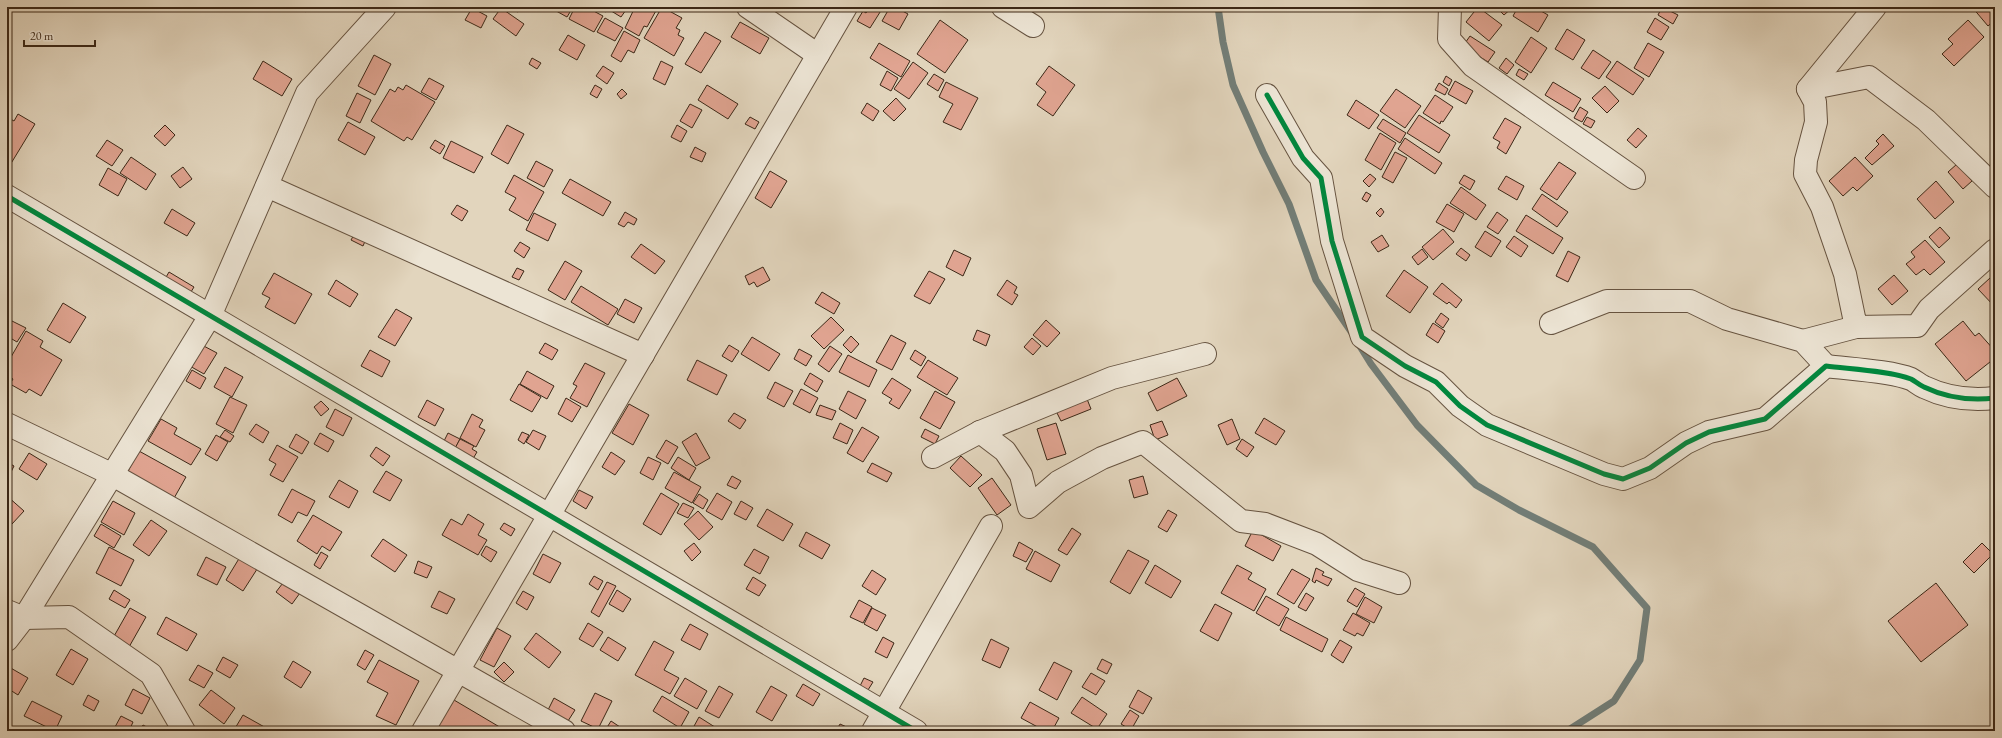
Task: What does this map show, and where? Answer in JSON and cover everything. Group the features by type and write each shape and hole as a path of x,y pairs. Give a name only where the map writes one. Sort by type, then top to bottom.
{"street":[{"path":"7,640 15,615 111,474 210,316 307,93 386,7"},
{"path":"748,7 818,55"},
{"path":"423,731 846,7"},
{"path":"1003,7 1033,26"},
{"path":"1450,7 1449,39 1473,66 1634,178"},
{"path":"1808,89 1875,7"},
{"path":"1808,89 1869,77 1926,120 1995,187"},
{"path":"1808,89 1815,102 1816,122 1806,160 1805,174 1822,207 1845,274 1856,327"},
{"path":"1267,95 1303,158 1320,178 1332,240 1362,337 1405,366 1436,382 1460,406 1487,425 1604,474 1623,478 1650,468 1686,443 1708,432 1765,419 1826,366"},
{"path":"267,186 643,355"},
{"path":"7,196 916,731"},
{"path":"1552,323 1607,301 1690,301 1727,319 1803,341 1856,327 1917,326 1929,308 1995,250"},
{"path":"1803,341 1826,366 1911,379 1924,387 1950,397 1977,400 1995,398"},
{"path":"933,457 980,432 1112,378 1205,354"},
{"path":"7,424 111,474 564,731"},
{"path":"980,432 1005,451 1021,475 1029,507 1058,482 1102,458 1143,442 1240,520 1265,524 1317,544 1358,570 1400,583"},
{"path":"873,731 991,526"},
{"path":"15,615 69,617 88,630 151,674 184,731"}],"building":[{"path":"300,7 309,7 306,12"},
{"path":"509,7 521,7 518,12"},
{"path":"549,7 573,7 567,17"},
{"path":"575,7 586,7 603,16 594,32 569,19"},
{"path":"598,7 628,7 621,17 608,9 606,12"},
{"path":"635,7 658,7 647,27 644,26 639,36 625,28"},
{"path":"662,7 682,18 676,28 680,30 678,35 684,38 674,56 644,38"},
{"path":"870,7 882,9 870,28 857,21 863,11 866,13"},
{"path":"890,7 895,7 908,14 899,30 882,21"},
{"path":"1478,7 1502,25 1489,41 1466,22"},
{"path":"1496,7 1513,7 1504,15"},
{"path":"1518,7 1534,7 1548,15 1538,32 1513,16"},
{"path":"1662,7 1678,15 1673,24 1658,15"},
{"path":"1972,7 1995,7 1995,20 1988,26"},
{"path":"472,8 487,16 481,28 465,20"},
{"path":"501,8 524,24 516,36 493,19"},
{"path":"605,18 623,28 615,41 597,32"},
{"path":"1655,18 1669,27 1661,40 1647,32"},
{"path":"940,20 968,40 945,73 917,54"},
{"path":"1968,20 1984,37 1954,66 1942,54 1953,44 1948,39"},
{"path":"740,22 769,38 760,54 731,37"},
{"path":"1567,29 1585,40 1573,60 1555,49"},
{"path":"624,31 640,40 634,53 628,50 621,62 611,56"},
{"path":"705,32 721,41 701,73 685,64"},
{"path":"568,35 585,45 577,60 559,50"},
{"path":"1470,36 1495,52 1488,62 1463,46"},
{"path":"1531,37 1547,48 1531,73 1515,62"},
{"path":"879,43 910,61 901,77 870,58"},
{"path":"1648,43 1664,52 1649,77 1634,68"},
{"path":"1593,50 1611,62 1599,79 1581,68"},
{"path":"374,55 391,64 375,95 358,86"},
{"path":"532,58 541,63 537,69 529,64"},
{"path":"1506,58 1514,65 1507,74 1499,68"},
{"path":"263,61 292,79 282,96 253,79"},
{"path":"661,61 673,67 665,85 653,79"},
{"path":"1617,61 1644,79 1633,95 1606,77"},
{"path":"913,62 928,73 909,99 894,89"},
{"path":"603,66 614,73 607,84 596,76"},
{"path":"1049,66 1075,85 1053,116 1037,105 1046,92 1036,84"},
{"path":"1519,69 1528,74 1524,80 1516,75"},
{"path":"887,71 898,78 891,91 880,85"},
{"path":"934,74 944,80 938,91 927,84"},
{"path":"1446,76 1452,80 1449,86 1443,82"},
{"path":"429,78 444,86 436,100 421,92"},
{"path":"1455,81 1473,91 1466,104 1448,94"},
{"path":"946,82 978,98 961,130 943,122 953,104 939,97"},
{"path":"1553,82 1581,99 1573,112 1545,95"},
{"path":"1439,83 1448,89 1445,95 1435,90"},
{"path":"406,85 435,102 412,140 407,137 404,141 371,121 390,89 395,92 398,87 403,90"},
{"path":"595,85 602,89 597,98 590,94"},
{"path":"707,85 738,104 728,119 698,100"},
{"path":"1605,86 1619,101 1607,113 1592,98"},
{"path":"622,89 627,94 621,99 617,94"},
{"path":"1396,89 1421,106 1405,128 1380,111"},
{"path":"357,93 371,100 360,123 346,116"},
{"path":"1435,95 1453,107 1440,124 1423,113"},
{"path":"896,98 906,109 894,121 883,111"},
{"path":"1356,100 1379,115 1369,129 1347,115"},
{"path":"867,103 879,111 873,121 861,113"},
{"path":"690,104 702,110 692,128 680,121"},
{"path":"1580,107 1588,112 1582,122 1574,118"},
{"path":"18,114 35,124 7,170 7,117 14,121"},
{"path":"1419,115 1450,135 1439,153 1407,133"},
{"path":"750,117 759,122 755,129 745,124"},
{"path":"1587,117 1595,121 1591,128 1583,124"},
{"path":"1505,118 1521,127 1506,154 1497,148 1500,142 1493,138"},
{"path":"1383,119 1406,133 1400,143 1377,128"},
{"path":"348,122 375,137 365,155 338,140"},
{"path":"165,125 175,135 165,146 154,136"},
{"path":"507,125 524,134 508,164 491,154"},
{"path":"677,125 687,131 681,142 671,137"},
{"path":"1638,128 1647,136 1636,148 1627,140"},
{"path":"1380,133 1396,143 1381,170 1365,160"},
{"path":"1883,134 1894,146 1872,165 1865,158 1879,144 1876,141"},
{"path":"1405,138 1442,163 1435,174 1398,149"},
{"path":"107,140 123,150 112,166 96,156"},
{"path":"435,140 445,146 440,154 430,148"},
{"path":"451,141 483,157 474,173 443,158"},
{"path":"695,147 706,153 702,162 690,157"},
{"path":"1395,152 1407,158 1393,183 1382,177"},
{"path":"131,157 156,174 146,190 120,173"},
{"path":"1855,157 1873,176 1857,191 1853,187 1843,196 1829,181"},
{"path":"536,161 553,170 544,187 527,178"},
{"path":"1559,162 1576,173 1557,200 1540,189"},
{"path":"1957,164 1972,181 1963,189 1948,172"},
{"path":"183,167 192,179 180,188 171,176"},
{"path":"108,168 127,179 118,196 99,185"},
{"path":"770,171 787,181 771,208 755,198"},
{"path":"1370,174 1376,179 1369,187 1363,181"},
{"path":"514,175 544,192 528,221 509,210 516,198 505,192"},
{"path":"1464,175 1475,181 1470,190 1459,183"},
{"path":"1506,176 1524,186 1517,200 1498,189"},
{"path":"570,179 611,202 603,216 562,193"},
{"path":"1936,181 1954,202 1935,219 1917,199"},
{"path":"1461,187 1486,205 1476,220 1450,203"},
{"path":"1366,192 1371,195 1367,202 1362,199"},
{"path":"1542,194 1568,212 1557,227 1532,209"},
{"path":"1447,204 1464,214 1454,232 1436,222"},
{"path":"457,205 468,211 462,221 451,214"},
{"path":"1381,208 1384,212 1380,217 1376,213"},
{"path":"172,209 195,223 187,236 164,223"},
{"path":"625,212 637,219 634,225 628,222 624,227 618,224"},
{"path":"1497,212 1508,220 1498,234 1487,227"},
{"path":"534,213 556,224 548,241 526,230"},
{"path":"1526,215 1563,238 1553,254 1516,231"},
{"path":"1940,227 1950,238 1939,248 1929,237"},
{"path":"1443,229 1454,242 1433,260 1422,247"},
{"path":"1485,231 1501,241 1491,257 1475,247"},
{"path":"355,233 366,239 363,246 351,240"},
{"path":"1382,235 1389,246 1378,252 1371,242"},
{"path":"1514,236 1528,246 1521,257 1506,247"},
{"path":"1925,240 1945,262 1930,275 1924,269 1916,275 1906,264 1915,257 1911,252"},
{"path":"520,242 530,248 524,258 514,251"},
{"path":"641,244 665,261 655,274 631,257"},
{"path":"1461,248 1470,255 1466,261 1456,254"},
{"path":"1422,249 1428,257 1418,265 1412,257"},
{"path":"954,250 971,258 963,276 946,267"},
{"path":"1568,251 1580,257 1568,282 1556,276"},
{"path":"565,261 582,271 565,300 548,290"},
{"path":"763,267 770,280 757,287 754,282 749,285 745,276"},
{"path":"517,268 524,271 519,280 512,277"},
{"path":"1404,270 1428,287 1410,313 1386,296"},
{"path":"929,271 945,279 930,304 914,296"},
{"path":"169,272 194,287 186,300 161,286"},
{"path":"274,273 312,294 295,324 265,307 270,298 262,294"},
{"path":"1894,275 1908,291 1892,305 1878,289"},
{"path":"1990,278 1995,283 1995,307 1978,289"},
{"path":"336,280 358,294 350,307 328,294"},
{"path":"1007,280 1017,287 1014,293 1018,295 1012,305 997,295"},
{"path":"1442,283 1462,300 1456,308 1449,302 1447,304 1433,294"},
{"path":"581,286 618,309 608,325 571,302"},
{"path":"822,292 840,303 834,314 815,303"},
{"path":"625,299 642,308 634,323 617,314"},
{"path":"63,303 86,317 70,343 47,330"},
{"path":"396,309 412,318 395,346 378,337"},
{"path":"1441,313 1449,319 1443,328 1435,322"},
{"path":"831,317 844,330 824,349 811,336"},
{"path":"8,319 26,328 17,342 12,339 8,347"},
{"path":"1046,320 1060,333 1047,347 1033,335"},
{"path":"1963,321 1975,336 1979,333 1995,351 1995,358 1966,381 1935,344"},
{"path":"1433,323 1445,331 1438,343 1426,335"},
{"path":"977,330 990,335 986,346 973,340"},
{"path":"26,331 43,341 40,347 62,360 41,396 29,389 26,393 10,384 13,379 7,375 7,355 11,357"},
{"path":"891,335 906,343 892,370 876,362"},
{"path":"851,336 859,344 851,353 843,345"},
{"path":"752,337 780,354 769,371 741,354"},
{"path":"1032,338 1041,346 1033,355 1024,347"},
{"path":"545,343 558,350 552,360 539,353"},
{"path":"200,344 217,353 204,374 188,365"},
{"path":"729,345 739,351 732,362 722,356"},
{"path":"830,346 842,354 829,372 818,364"},
{"path":"799,349 812,356 806,366 794,359"},
{"path":"370,350 390,361 382,377 361,366"},
{"path":"915,350 926,357 921,366 910,359"},
{"path":"848,355 877,370 869,387 839,372"},
{"path":"697,360 727,375 717,395 687,380"},
{"path":"928,360 958,378 947,395 917,377"},
{"path":"585,363 605,373 587,407 570,398 577,386 573,384"},
{"path":"225,367 243,377 232,397 214,387"},
{"path":"192,370 206,378 200,389 186,381"},
{"path":"527,371 554,386 547,399 520,384"},
{"path":"810,373 823,381 817,392 804,384"},
{"path":"892,378 911,390 899,409 889,403 892,399 882,393"},
{"path":"1177,378 1187,396 1157,411 1148,393"},
{"path":"775,382 793,391 784,407 767,398"},
{"path":"519,384 541,397 532,412 510,400"},
{"path":"801,389 818,398 810,413 793,404"},
{"path":"848,391 866,400 856,419 839,409"},
{"path":"935,391 955,402 940,429 920,418"},
{"path":"1085,394 1091,409 1061,421 1054,407"},
{"path":"230,397 247,405 233,433 216,424"},
{"path":"566,398 581,407 572,422 558,414"},
{"path":"427,400 444,409 435,426 418,417"},
{"path":"321,401 329,409 321,416 314,407"},
{"path":"629,404 649,415 633,445 612,433"},
{"path":"820,405 836,411 832,420 816,415"},
{"path":"335,409 352,418 343,436 326,427"},
{"path":"734,413 746,420 740,429 728,421"},
{"path":"472,414 483,420 479,427 485,430 476,447 460,438"},
{"path":"1264,418 1285,431 1276,445 1255,433"},
{"path":"161,419 177,428 174,434 201,449 191,465 148,441"},
{"path":"1232,419 1240,439 1227,445 1218,425"},
{"path":"1162,421 1168,435 1155,440 1150,425"},
{"path":"840,423 853,430 847,444 833,438"},
{"path":"1056,423 1066,454 1047,460 1037,429"},
{"path":"256,424 269,432 263,443 249,434"},
{"path":"862,427 879,437 863,462 847,453"},
{"path":"925,429 939,436 935,444 921,437"},
{"path":"225,430 234,436 230,442 220,437"},
{"path":"533,430 546,436 539,450 526,442"},
{"path":"522,432 529,435 524,444 518,440"},
{"path":"320,433 334,441 328,452 314,444"},
{"path":"448,433 460,439 454,451 442,445"},
{"path":"696,433 710,458 696,466 682,442"},
{"path":"296,434 309,442 302,454 289,447"},
{"path":"216,435 228,442 217,461 205,454"},
{"path":"460,439 474,446 472,449 477,452 471,462 453,452"},
{"path":"1242,439 1254,447 1247,457 1236,449"},
{"path":"666,440 678,447 668,464 656,457"},
{"path":"277,445 298,457 283,482 270,475 276,464 269,460"},
{"path":"376,447 390,456 383,466 370,456"},
{"path":"139,451 186,477 173,500 127,473"},
{"path":"611,452 625,461 615,475 602,467"},
{"path":"29,453 47,464 37,480 19,469"},
{"path":"961,456 982,475 970,487 950,468"},
{"path":"648,457 661,463 653,480 640,473"},
{"path":"678,457 696,468 689,480 671,468"},
{"path":"7,462 14,466 10,474 7,472"},
{"path":"872,463 892,473 887,482 867,472"},
{"path":"386,471 402,480 390,501 373,492"},
{"path":"674,472 701,487 692,503 665,488"},
{"path":"732,476 741,481 736,489 727,485"},
{"path":"1143,476 1148,494 1134,498 1129,480"},
{"path":"992,478 1011,505 997,515 978,488"},
{"path":"339,480 358,491 349,508 329,497"},
{"path":"292,489 315,501 307,516 298,512 292,523 278,515"},
{"path":"579,490 593,497 586,509 573,501"},
{"path":"661,493 679,504 661,535 643,524"},
{"path":"717,493 732,502 722,520 706,511"},
{"path":"699,494 708,500 703,509 693,503"},
{"path":"7,496 24,511 12,524 7,520"},
{"path":"113,501 135,513 124,535 101,522"},
{"path":"741,501 753,508 746,520 734,514"},
{"path":"683,503 694,508 688,518 677,513"},
{"path":"767,509 793,524 783,541 757,526"},
{"path":"1168,510 1177,515 1167,532 1158,527"},
{"path":"698,511 713,527 699,540 684,524"},
{"path":"468,514 484,524 478,535 487,540 478,555 442,535 451,519 462,525"},
{"path":"313,515 342,532 330,551 322,546 317,554 297,541"},
{"path":"151,520 167,531 149,556 133,545"},
{"path":"504,523 515,529 511,536 500,529"},
{"path":"101,524 121,536 114,548 94,536"},
{"path":"1072,528 1081,534 1067,555 1058,550"},
{"path":"1253,530 1281,546 1273,561 1245,546"},
{"path":"806,532 830,545 822,559 799,546"},
{"path":"383,539 407,555 395,572 371,556"},
{"path":"1019,542 1033,550 1026,562 1013,556"},
{"path":"694,543 701,552 692,561 684,551"},
{"path":"1982,543 1993,554 1974,573 1963,562"},
{"path":"486,546 497,552 491,562 481,555"},
{"path":"109,547 134,560 121,586 96,573"},
{"path":"754,549 769,557 760,574 744,565"},
{"path":"1128,550 1149,561 1130,594 1110,582"},
{"path":"1035,551 1060,565 1051,582 1026,569"},
{"path":"243,552 261,563 243,591 226,580"},
{"path":"321,552 328,556 320,569 314,565"},
{"path":"543,554 561,563 550,583 533,574"},
{"path":"206,557 226,567 217,585 197,575"},
{"path":"418,561 432,567 427,578 414,573"},
{"path":"1155,565 1181,581 1171,598 1145,583"},
{"path":"1237,565 1252,573 1248,579 1266,589 1254,611 1221,593"},
{"path":"1316,568 1324,572 1322,575 1332,579 1328,586 1316,580 1315,583 1312,581"},
{"path":"1292,569 1310,579 1294,604 1277,594"},
{"path":"872,570 886,579 876,595 862,586"},
{"path":"289,575 305,586 292,604 276,592"},
{"path":"594,576 603,581 598,590 589,584"},
{"path":"753,577 766,585 759,596 746,589"},
{"path":"607,582 616,586 599,617 591,612"},
{"path":"1936,583 1968,625 1921,662 1888,621"},
{"path":"1355,588 1365,594 1357,607 1347,601"},
{"path":"114,590 130,600 125,608 109,599"},
{"path":"617,590 631,599 623,612 609,604"},
{"path":"439,591 455,599 447,614 431,607"},
{"path":"523,591 534,597 527,610 516,603"},
{"path":"1306,593 1314,598 1306,611 1298,607"},
{"path":"1266,596 1289,609 1279,626 1256,613"},
{"path":"1365,597 1382,607 1374,623 1356,614"},
{"path":"859,600 872,607 863,623 850,617"},
{"path":"1215,604 1232,613 1218,641 1200,631"},
{"path":"130,608 146,617 129,647 113,638"},
{"path":"872,608 886,615 877,631 864,624"},
{"path":"1353,613 1370,623 1363,636 1357,633 1355,636 1343,630"},
{"path":"166,617 197,634 187,651 157,634"},
{"path":"1286,617 1328,639 1322,652 1280,630"},
{"path":"588,623 603,632 593,647 579,639"},
{"path":"690,624 708,634 700,650 681,640"},
{"path":"497,628 511,636 494,667 480,660"},
{"path":"536,633 561,652 549,668 524,649"},
{"path":"608,637 626,648 618,661 600,650"},
{"path":"883,637 894,643 887,658 875,652"},
{"path":"991,639 1009,648 1000,668 982,660"},
{"path":"1340,640 1352,647 1343,663 1331,655"},
{"path":"654,641 674,652 664,670 679,678 670,694 635,675"},
{"path":"71,649 88,659 73,685 56,675"},
{"path":"365,650 374,655 365,670 357,665"},
{"path":"223,657 238,665 230,678 216,670"},
{"path":"1102,659 1112,664 1107,674 1097,669"},
{"path":"379,660 419,681 396,725 376,716 388,693 367,682"},
{"path":"293,661 311,672 301,688 284,677"},
{"path":"504,662 514,672 504,682 494,672"},
{"path":"1054,662 1072,671 1057,700 1039,690"},
{"path":"198,665 213,673 204,688 189,680"},
{"path":"9,667 28,678 18,695 7,688 7,670"},
{"path":"1091,673 1105,681 1096,695 1082,687"},
{"path":"685,678 707,691 697,709 674,696"},
{"path":"864,678 873,682 868,690 860,686"},
{"path":"803,684 820,694 813,706 796,696"},
{"path":"719,686 733,694 719,718 705,711"},
{"path":"771,686 787,695 772,721 756,712"},
{"path":"133,689 150,698 142,714 125,705"},
{"path":"211,690 235,708 224,724 199,705"},
{"path":"1138,690 1152,698 1143,714 1129,707"},
{"path":"595,693 612,701 598,729 581,721"},
{"path":"88,695 99,701 94,711 83,705"},
{"path":"662,696 689,712 680,728 653,711"},
{"path":"1082,697 1107,714 1097,729 1071,713"},
{"path":"554,698 575,710 568,721 548,710"},
{"path":"454,700 503,729 502,731 443,731 437,728"},
{"path":"32,701 62,716 55,731 24,716"},
{"path":"1030,702 1059,718 1052,731 1045,731 1021,718"},
{"path":"1130,710 1139,716 1131,730 1121,724"},
{"path":"243,715 268,729 267,731 234,730"},
{"path":"121,716 133,722 129,731 124,731 115,727"},
{"path":"699,717 718,729 716,731 698,731 693,728"},
{"path":"611,721 620,727 617,731 606,729"},
{"path":"840,724 851,729 850,731 836,731"},
{"path":"143,725 154,731 139,731"}],"waterway":[{"path":"1218,7 1223,42 1233,85 1263,152 1289,204 1316,280 1352,333"},
{"path":"1358,343 1371,364 1417,425 1476,485 1519,510 1593,547 1647,608 1640,660 1614,701 1567,731"}],"cycle path":[{"path":"1267,95 1303,158 1321,178 1332,241 1362,337 1405,366 1436,382 1460,406 1487,425 1604,474 1623,479 1650,468 1686,443 1709,432 1765,419 1826,366 1903,376 1933,391 1959,398 1995,398"},
{"path":"7,196 916,731"}]}
